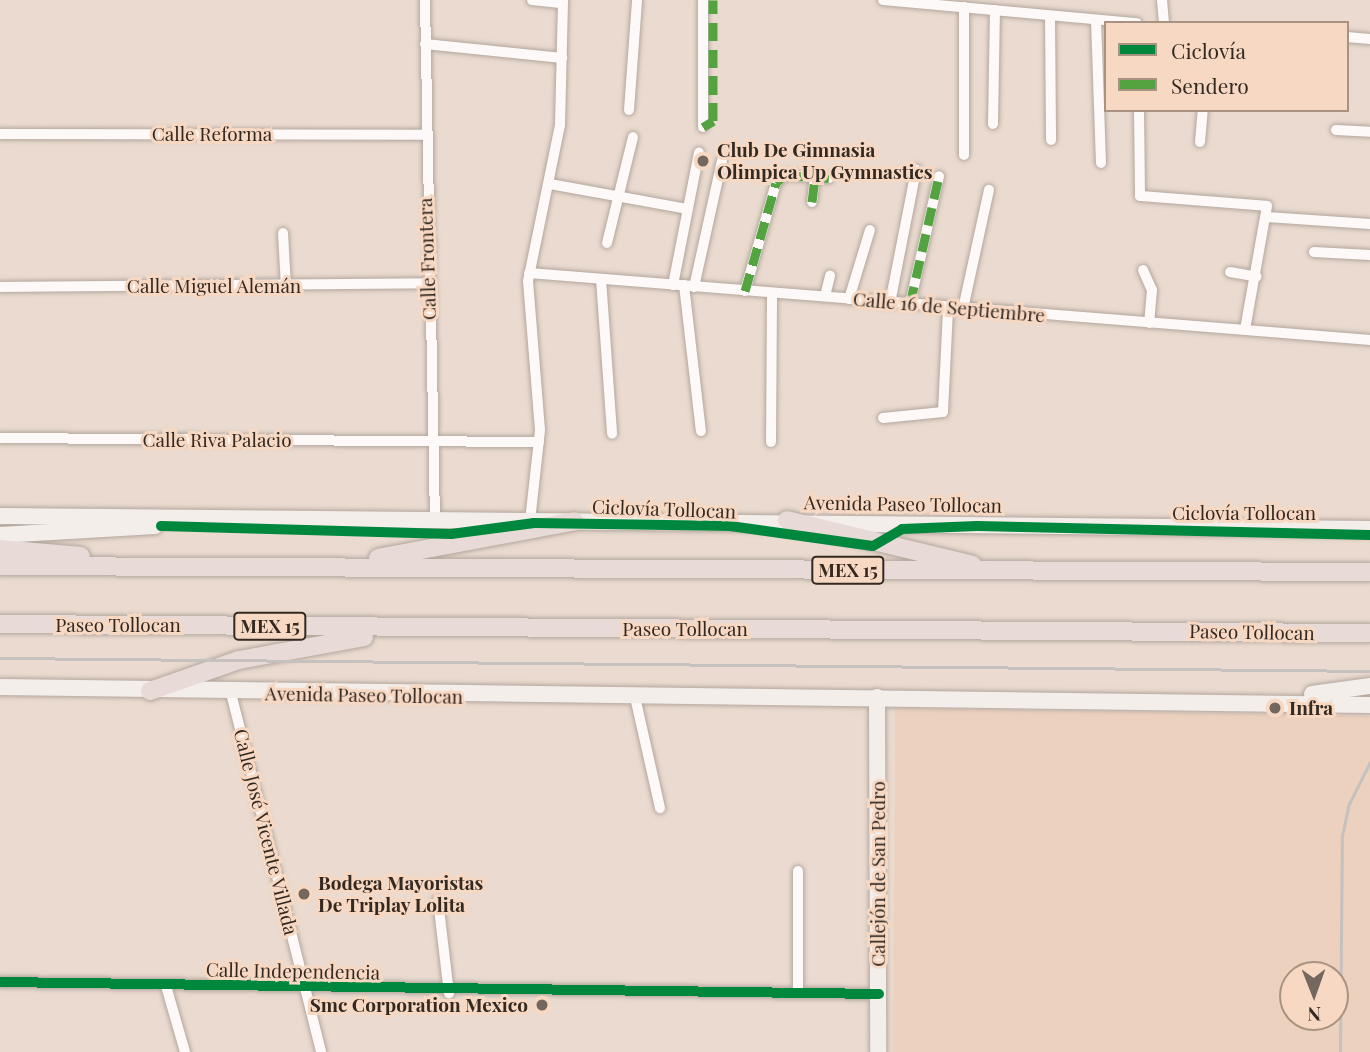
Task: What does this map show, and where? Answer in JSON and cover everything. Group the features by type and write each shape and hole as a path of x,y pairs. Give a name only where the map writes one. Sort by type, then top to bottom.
{"highway":[{"path":"787,520 1000,572"},
{"path":"327,567 575,521"},
{"path":"0,549 147,566"},
{"name":"MEX 15","path":"0,565 1370,572"},
{"name":"Paseo Tollocan","path":"0,624 1370,636"},
{"path":"150,691 313,643 528,628"}],"main road":[{"name":"Avenida Paseo Tollocan","path":"0,516 530,521 787,520 1370,529"},
{"path":"0,535 161,526 202,517"},
{"name":"Avenida Paseo Tollocan","path":"0,687 231,693 635,697 877,697 978,689 1365,688"},
{"name":"Avenida Paseo Tollocan","path":"897,696 1370,705"},
{"name":"Callejón de San Pedro","path":"877,697 878,1052"}],"street":[{"name":"Calle Frontera","path":"425,0 424,135 435,519"},
{"path":"530,521 539,442 528,273 550,184 562,58 563,1 533,0"},
{"path":"629,110 637,0"},
{"path":"703,0 703,127"},
{"path":"883,0 1110,21"},
{"path":"1162,0 1164,21"},
{"path":"964,7 964,155"},
{"path":"993,124 995,10"},
{"path":"1050,17 1051,140"},
{"path":"1096,20 1101,163"},
{"path":"1349,37 1370,39"},
{"path":"425,44 562,58"},
{"path":"1139,112 1140,196 1266,205 1267,217 1245,329"},
{"path":"1200,142 1203,112"},
{"path":"1336,130 1370,132"},
{"name":"Calle Reforma","path":"0,134 424,135"},
{"path":"607,243 633,137"},
{"path":"699,153 687,209 684,286 701,431"},
{"path":"684,286 722,161"},
{"path":"890,303 916,170"},
{"path":"745,291 776,183 785,175 829,178"},
{"path":"910,304 939,176"},
{"path":"812,202 815,177"},
{"path":"550,184 687,209"},
{"path":"963,309 989,190"},
{"path":"1267,217 1370,223"},
{"path":"849,299 870,230"},
{"path":"283,233 286,286"},
{"path":"1314,252 1370,255"},
{"path":"1143,270 1152,290 1149,323"},
{"path":"1230,272 1256,277"},
{"name":"Calle 16 de Septiembre","path":"528,273 1370,340"},
{"path":"825,296 830,276"},
{"path":"601,279 612,433"},
{"name":"Calle Miguel Alemán","path":"0,286 428,283"},
{"path":"771,442 772,293"},
{"path":"883,418 943,412 948,308"},
{"name":"Calle Riva Palacio","path":"0,439 539,442"},
{"name":"Calle José Vicente Villada","path":"231,693 321,1052"},
{"path":"635,697 660,808"},
{"path":"797,993 798,871"},
{"path":"438,900 449,993"},
{"name":"Calle Independencia","path":"0,982 449,993 879,994"},
{"path":"166,986 185,1052"}],"shaded area":[{"path":"895,708 1370,716 1370,1052 893,1052"}],"railway":[{"path":"0,658 1370,671"},
{"path":"1340,1052 1342,836 1349,804 1370,762"}],"marked path":[{"path":"703,127 713,121 713,0"},
{"path":"745,291 776,183 785,175 829,178"},
{"path":"910,304 939,176"},
{"path":"812,202 815,177"}],"cycle path":[{"name":"Ciclovía Tollocan","path":"161,526 451,534 534,523 730,526 873,546 902,529 977,526 1370,535"},
{"path":"0,982 879,994"}],"place":[{"name":"Club De Gimnasia Olimpica Up Gymnastics","path":"703,161"},
{"name":"Infra","path":"1275,708"},
{"name":"Bodega Mayoristas De Triplay Lolita","path":"304,894"},
{"name":"Smc Corporation Mexico","path":"542,1005"}]}
